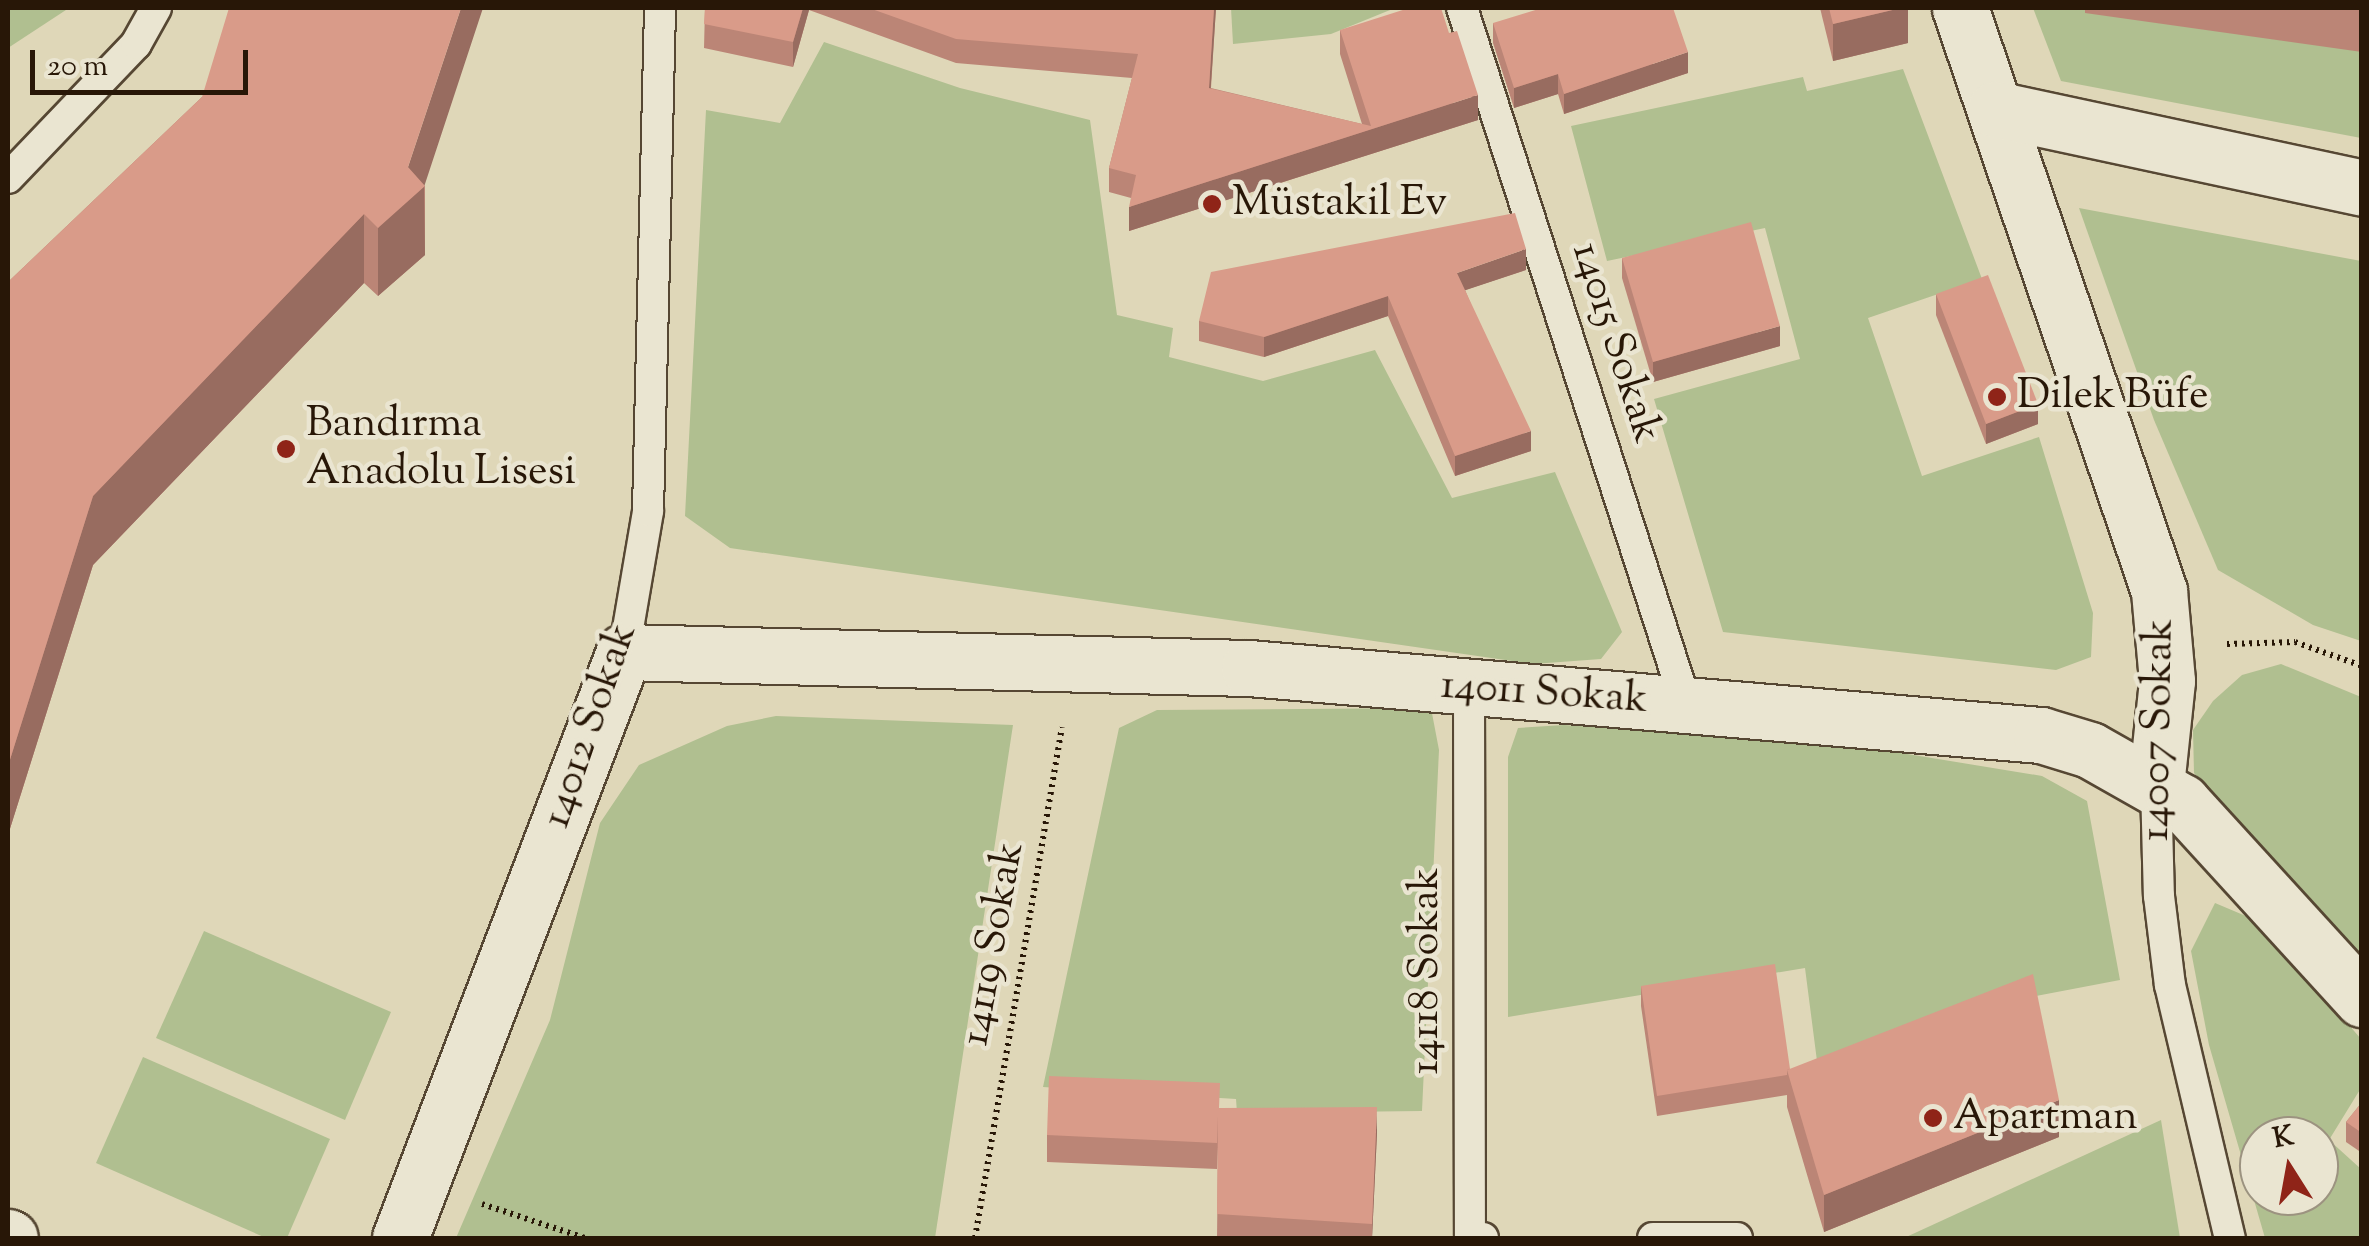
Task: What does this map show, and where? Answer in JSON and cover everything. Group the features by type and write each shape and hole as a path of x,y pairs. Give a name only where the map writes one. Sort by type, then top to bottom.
{"street":[{"name":"14007 Sokak","path":"1960,8 2160,591 2168,681 2156,785"},
{"path":"1995,109 2362,188"},
{"name":"14011 Sokak","path":"624,652 1249,668 1469,691 1686,704 2042,735 2090,750 2156,785 2223,842 2362,999"},
{"name":"14012 Sokak","path":"400,1238 624,652"}],"lane":[{"path":"8,178 127,55 156,8"},
{"name":"14012 Sokak","path":"624,652 648,511 660,8"},
{"name":"14015 Sokak","path":"1462,8 1686,704"},
{"name":"14118 Sokak","path":"1469,691 1470,1237 1483,1238"},
{"name":"14007 Sokak","path":"2156,785 2158,896 2170,985 2230,1238"},
{"path":"1653,1238 1737,1238"}],"path":[{"path":"2168,681 2198,656 2261,640 2294,642 2362,666"},
{"name":"14119 Sokak","path":"975,1238 1074,661"},
{"path":"420,1184 585,1238"}],"green space":[{"path":"8,8 69,8 8,48"},
{"path":"1231,8 1395,8 1331,34 1233,44"},
{"path":"2033,8 2361,8 2361,138 2061,81"},
{"path":"824,42 960,88 1090,120 1117,315 1173,328 1169,357 1263,381 1375,350 1452,498 1555,472 1622,632 1601,659 1533,664 730,548 685,516 706,110 780,123"},
{"path":"1903,69 1982,279 1868,318 1922,476 2039,437 2093,613 2091,657 2056,670 1723,632 1654,399 1800,359 1765,228 1607,261 1571,126 1803,77 1807,91"},
{"path":"2079,208 2361,261 2361,641 2313,625 2218,570 2154,420"},
{"path":"2281,664 2361,697 2361,975 2194,773 2193,730 2213,701 2242,675"},
{"path":"1431,708 1439,750 1422,1111 1237,1113 1236,1099 1043,1087 1119,728 1157,710"},
{"path":"776,716 1013,725 935,1238 456,1238 550,1020 600,823 639,765 727,726"},
{"path":"1564,725 1840,743 2042,776 2087,801 2120,980 2009,1001 1817,1061 1805,968 1508,1017 1508,757 1518,728"},
{"path":"2215,903 2260,922 2361,1039 2361,1088 2339,1124 2339,1116 2239,1116 2239,1148 2209,1045 2191,951"},
{"path":"204,931 391,1012 345,1120 156,1038"},
{"path":"143,1057 330,1139 287,1238 266,1238 96,1163"},
{"path":"2161,1120 2180,1238 1904,1238"},
{"path":"2339,1149 2361,1169 2361,1238 2265,1238 2259,1216 2339,1216"}],"building":[{"name":"Bandırma Anadolu Lisesi","path":"229,8 461,8 408,167 425,186 378,228 364,214 93,496 8,766 8,282 202,97"},
{"path":"705,8 803,8 793,42 704,24"},
{"path":"869,8 1214,8 1209,88 1371,126 1340,30 1409,8 1441,8 1449,33 1457,31 1478,95 1129,207 1136,175 1109,168 1138,54 956,39"},
{"path":"1542,8 1673,8 1688,52 1564,94 1558,74 1514,88 1493,23"},
{"path":"1829,8 1901,8 1833,24"},
{"path":"1515,213 1526,249 1457,273 1531,431 1455,456 1388,296 1264,337 1199,321 1211,272"},
{"path":"1751,222 1780,326 1653,362 1622,258"},
{"name":"Dilek Büfe","path":"1988,275 2038,404 1986,424 1936,294"},
{"path":"1775,964 1790,1069 1787,1075 1657,1096 1641,986"},
{"name":"Apartman","path":"2033,974 2059,1100 1824,1195 1787,1070"},
{"path":"1049,1076 1220,1083 1219,1108 1377,1107 1372,1224 1217,1214 1218,1116 1217,1143 1047,1135"},
{"path":"2362,1102 2362,1133 2346,1122"}],"place":[{"name":"Müstakil Ev","path":"1212,204"},
{"name":"Dilek Büfe","path":"1997,397"},
{"name":"Bandırma Anadolu Lisesi","path":"286,449"},
{"name":"Apartman","path":"1933,1118"}]}
